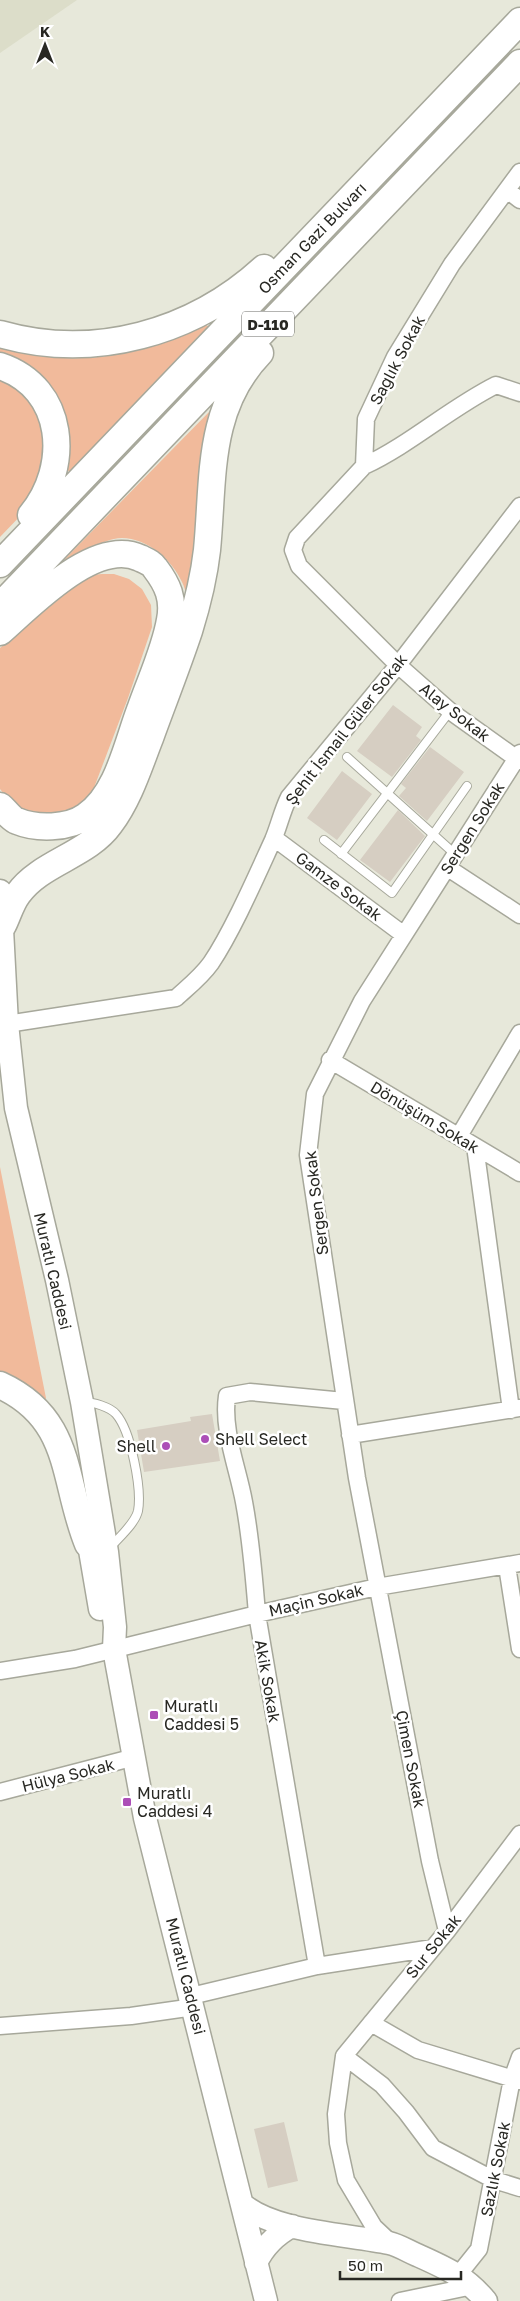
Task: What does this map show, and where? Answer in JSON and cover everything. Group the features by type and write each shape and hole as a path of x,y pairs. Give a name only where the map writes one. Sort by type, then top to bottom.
{"highway":[{"name":"Osman Gazi Bulvarı","path":"0,564 520,21"},
{"name":"Osman Gazi Bulvarı","path":"0,606 310,280 520,63"},
{"path":"0,334 52,344 94,344 144,336 181,324 247,283 312,223 366,181"},
{"path":"3,925 18,894 38,875 85,848 110,824 133,780 189,631 203,578 207,550 212,466 222,416 240,380 269,344 310,280"},
{"path":"0,366 30,382 44,399 54,426 58,453 54,474 47,494 0,560"},
{"path":"0,632 79,568 116,553 137,557 153,564 165,580 172,596 170,620 123,757 109,790 97,807 85,817 52,826 15,821 0,806"},
{"path":"0,1385 35,1406 55,1435 70,1476 77,1517 97,1548"}],"main road":[{"name":"Muratlı Caddesi","path":"0,891 7,1024 14,1099 22,1141 57,1280 82,1402 105,1635 114,1649 145,1818 266,2301"},
{"name":"Muratlı Caddesi","path":"0,1102 40,1260 97,1548"},
{"path":"242,2204 251,2212 292,2226 391,2243 473,2287"},
{"path":"256,2263 261,2251 278,2234 292,2226"}],"street":[{"name":"Sağlık Sokak","path":"364,466 366,419 395,356 452,264 514,195 520,172"},
{"path":"364,466 392,453 467,400 496,385 520,393"},
{"name":"Alay Sokak","path":"364,466 297,538 293,550 299,566 398,665 450,711 519,757"},
{"name":"Şehit İsmail Güler Sokak","path":"7,1024 176,998 194,982 211,963 274,838 278,822 289,797 398,665 520,506"},
{"name":"Sergen Sokak","path":"377,1587 344,1401 308,1155 315,1094 330,1060 362,1001 519,757"},
{"name":"Gamze Sokak","path":"274,838 404,935"},
{"path":"452,861 520,916"},
{"path":"459,1136 520,1033"},
{"name":"Dönüşüm Sokak","path":"330,1060 520,1173"},
{"path":"350,1435 516,1409 475,1146"},
{"name":"Akik Sokak","path":"318,1966 256,1614 254,1567 244,1502 224,1413 227,1396 250,1392 344,1401"},
{"path":"514,1565 520,1649"},
{"name":"Maçin Sokak","path":"0,1671 75,1659 256,1614 377,1587 514,1565"},
{"name":"Çimen Sokak","path":"377,1587 430,1861 446,1930"},
{"name":"Hülya Sokak","path":"0,1792 135,1758"},
{"name":"Sur Sokak","path":"344,2056 432,1948 520,1834"},
{"path":"0,2026 131,2016 192,2002 318,1966 432,1948"},
{"path":"371,2023 418,2050 516,2080"},
{"path":"391,2243 374,2227 346,2180 338,2143 336,2114 344,2056 382,2085 406,2112 433,2148 494,2180 520,2188"},
{"name":"Sazlık Sokak","path":"473,2287 479,2249 520,2057"},
{"path":"400,2301 473,2287"}],"lane":[{"path":"341,854 386,792 450,711"},
{"path":"347,757 434,834 452,861"},
{"path":"324,840 392,893 468,786"},
{"path":"82,1402 91,1402 115,1412 119,1418 132,1457 139,1491 138,1513 97,1548"}],"shaded area":[{"path":"0,0 77,0 0,53"},
{"path":"206,325 210,327 70,472 65,469 67,459 0,357 0,348 53,357 73,358 112,355 151,346"},
{"path":"0,376 25,390 47,430 45,472 24,512 0,537"},
{"path":"210,411 204,437 190,608 178,574 165,558 141,542 122,538 106,541 62,567 60,564"},
{"path":"114,574 129,579 142,589 151,605 152,627 128,698 92,793 83,803 64,814 27,815 11,803 0,789 0,648 82,580 92,575"},
{"path":"0,1167 46,1398 43,1405 0,1372"}],"building":[{"path":"393,705 422,727 416,736 421,740 392,777 357,751"},
{"path":"430,747 464,772 427,821 399,796 406,788 401,784"},
{"path":"342,771 372,794 337,840 307,818"},
{"path":"398,810 425,836 390,882 360,860"},
{"path":"212,1414 220,1461 144,1472 137,1430 191,1421 190,1417"},
{"path":"284,2122 298,2181 268,2188 254,2129"}],"place":[{"name":"Shell Select","path":"205,1439"},
{"name":"Shell","path":"166,1446"},
{"name":"Muratlı Caddesi 5","path":"154,1715"},
{"name":"Muratlı Caddesi 4","path":"127,1802"}]}
